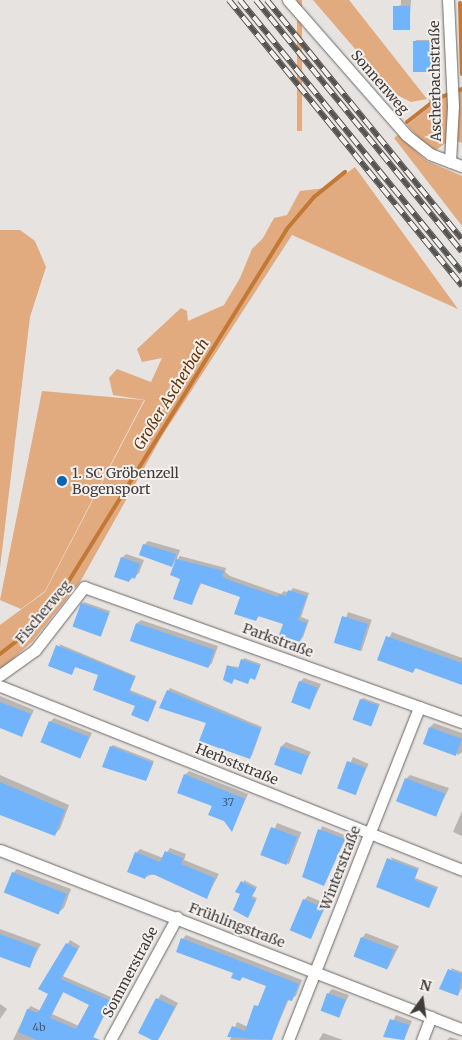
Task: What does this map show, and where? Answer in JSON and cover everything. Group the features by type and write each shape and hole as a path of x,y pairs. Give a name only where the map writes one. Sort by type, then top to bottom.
{"street":[{"name":"Sonnenweg","path":"288,0 406,135 430,154 462,166"},
{"name":"Ascherbachstraße","path":"448,0 453,106 450,162"},
{"name":"Fischerweg","path":"0,674 35,650 84,587"},
{"name":"Parkstraße","path":"84,587 462,722"},
{"name":"Herbststraße","path":"0,686 462,870"},
{"name":"Winterstraße","path":"288,1040 419,707"},
{"name":"Frühlingstraße","path":"0,850 462,1029"},
{"name":"Sommerstraße","path":"110,1040 177,917"},
{"path":"422,1040 431,1017"}],"shaded area":[{"path":"297,0 302,0 302,131 297,131"},
{"path":"313,0 349,0 427,99 411,102 393,93"},
{"path":"462,89 462,143 451,139 436,150 424,144 407,125 432,105 428,100"},
{"path":"398,135 427,161 462,176 462,226 394,138"},
{"path":"355,167 458,309 292,235 162,436 80,582 32,642 0,670 0,625 45,592 145,400 113,395 109,378 117,369 151,382 162,358 142,362 137,349 181,308 187,311 188,321 224,305 240,278 252,249 263,238 274,218 287,215 300,191 326,188"},
{"path":"0,230 20,230 35,241 46,267 30,317 0,568"},
{"name":"1. SC Gröbenzell Bogensport","path":"42,391 144,400 45,591 21,609 0,600"}],"building":[{"path":"393,6 410,6 410,30 393,30"},
{"path":"413,41 432,41 432,72 413,72"},
{"path":"143,544 176,554 172,567 139,555"},
{"path":"121,557 140,564 135,579 131,577 129,582 114,577"},
{"path":"176,559 224,571 222,576 226,579 278,597 279,594 286,596 288,590 307,596 298,620 307,623 300,642 279,635 283,624 258,616 256,621 234,614 240,597 200,583 192,605 173,599 180,579 170,575"},
{"path":"81,603 109,613 101,637 72,626"},
{"path":"342,616 368,624 360,651 334,643"},
{"path":"136,623 214,650 208,668 130,641"},
{"path":"386,636 462,663 462,685 415,668 413,673 377,660"},
{"path":"56,645 135,677 129,692 156,702 148,722 131,715 135,706 93,690 98,675 75,667 72,675 48,666"},
{"path":"241,659 260,666 255,680 250,678 248,684 234,679 232,684 223,680 227,665 238,669"},
{"path":"299,681 318,688 310,709 291,703"},
{"path":"167,690 261,729 250,759 199,741 206,723 159,708"},
{"path":"360,699 379,706 371,727 352,720"},
{"path":"0,702 31,714 22,737 0,728"},
{"path":"49,721 89,737 80,758 40,742"},
{"path":"429,727 462,739 456,756 423,744"},
{"path":"110,746 153,763 146,781 102,767"},
{"path":"281,746 308,756 301,775 274,765"},
{"path":"347,761 366,768 356,795 337,788"},
{"path":"184,774 245,799 232,832 224,821 208,815 212,806 177,793"},
{"path":"405,778 445,793 436,817 396,801"},
{"path":"0,782 65,810 55,836 0,815"},
{"path":"271,827 297,837 286,865 260,855"},
{"path":"318,829 345,839 324,886 302,877"},
{"path":"165,851 183,858 181,864 215,878 207,899 155,875 147,874 145,879 127,872 135,852 160,862"},
{"path":"387,858 418,870 414,880 437,889 429,908 376,887"},
{"path":"12,872 67,894 58,914 4,892"},
{"path":"241,881 256,889 251,898 256,900 248,918 233,910 240,894 235,892"},
{"path":"303,899 324,908 311,939 290,930"},
{"path":"0,934 37,948 30,968 0,957"},
{"path":"361,937 395,950 387,970 353,957"},
{"path":"181,938 299,984 292,1001 287,1000 272,1040 227,1037 232,1026 245,1031 254,1005 258,1006 266,986 242,977 240,981 231,978 233,973 176,952"},
{"path":"66,943 78,949 61,979 111,1001 93,1037 100,1040 37,1040 18,1032 27,1009 38,1013 48,994 38,989","holes":["63,992 89,1005 76,1029 50,1018"]},
{"path":"448,969 462,974 458,996 439,989"},
{"path":"327,993 346,1000 339,1018 321,1011"},
{"path":"156,998 175,1007 158,1040 152,1040 138,1033"},
{"path":"390,1019 409,1025 404,1040 383,1037"}],"waterway":[{"name":"Großer Ascherbach","path":"460,3 462,74"},
{"name":"Großer Ascherbach","path":"407,122 436,99 462,89"},
{"name":"Großer Ascherbach","path":"0,654 22,637 57,600 286,230 314,197 345,172"}],"railway":[{"path":"229,0 462,286"},
{"path":"240,0 462,272"},
{"path":"256,0 462,252"},
{"path":"267,0 462,239"}],"place":[{"name":"1. SC Gröbenzell Bogensport","path":"62,481"}]}
